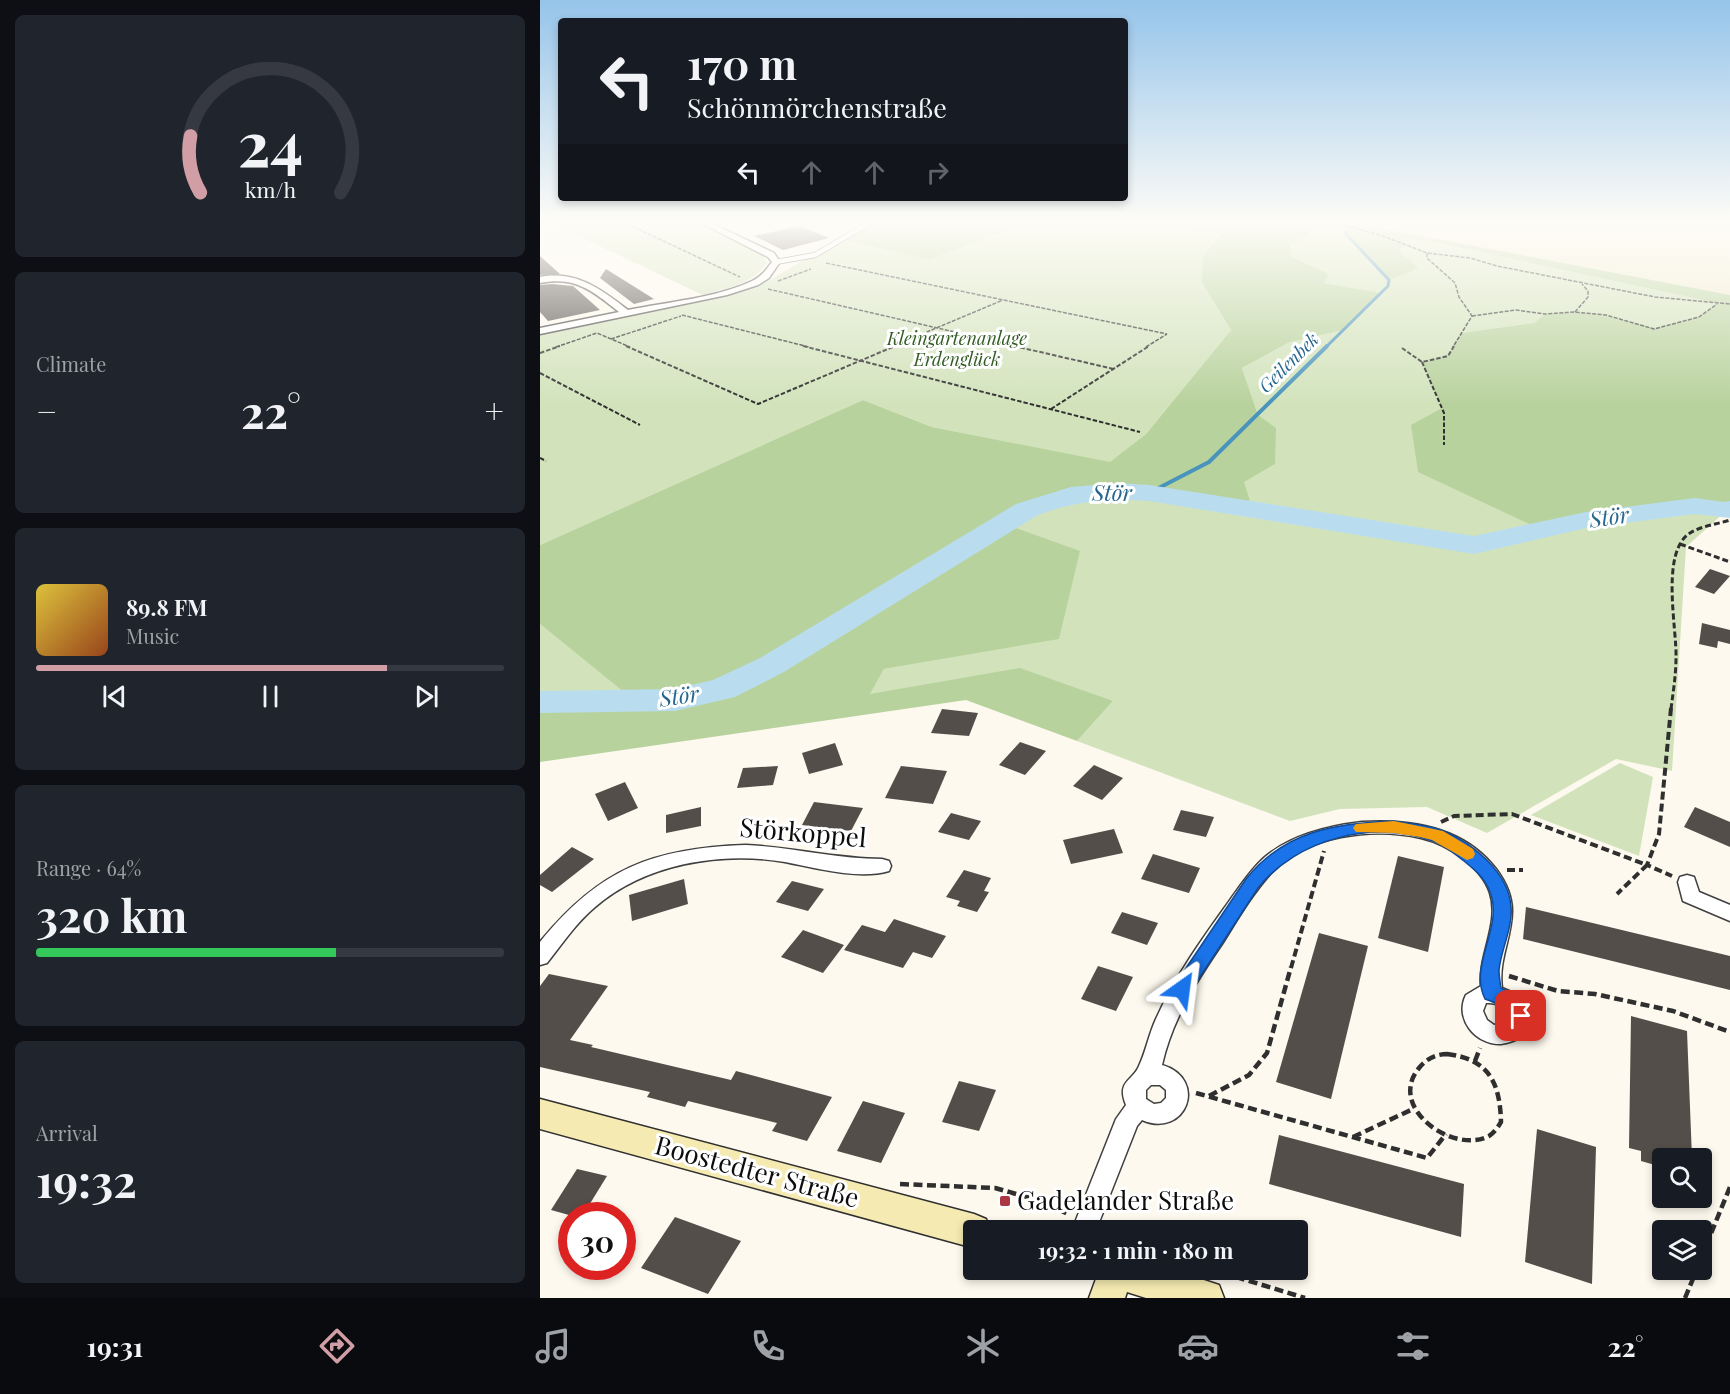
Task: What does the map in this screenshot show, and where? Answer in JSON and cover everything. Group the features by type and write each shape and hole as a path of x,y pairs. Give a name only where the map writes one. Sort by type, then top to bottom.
{"street":[{"path":"578,283 587,286 627,314"},
{"path":"540,331 724,293 755,283"},
{"path":"1148,1075 1159,1037 1173,1006 1192,972 1252,884 1265,867 1279,856 1301,844 1328,834 1362,828 1394,827 1420,831 1437,835 1479,863 1492,878 1500,893 1503,907 1502,921 1490,970 1492,994"},
{"name":"Störkoppel","path":"540,957 570,920 607,888 626,877 666,863 692,857 748,852 841,865 882,866"},
{"path":"1687,882 1690,896 1730,914"},
{"path":"1492,994 1504,997 1515,1004 1521,1016 1520,1027 1512,1034 1499,1036 1487,1032 1476,1024 1471,1013 1473,1001 1481,995 1492,994"},
{"path":"1148,1075 1164,1075 1172,1080 1177,1088 1178,1101 1165,1114 1156,1116 1147,1114 1134,1100 1134,1087 1139,1080 1148,1075"},
{"path":"1087,1220 1128,1119 1139,1108"},
{"name":"Boostedter Straße","path":"540,1114 963,1228"},
{"path":"1116,1280 1206,1298"}],"path":[{"path":"775,283 761,288 1114,369"},
{"path":"923,283 1167,334 1050,409"},
{"path":"1455,283 1459,297 1472,316"},
{"path":"1581,283 1655,297 1730,304"},
{"path":"1574,312 1588,297 1588,291 1581,283"},
{"path":"540,353 597,333 758,404 1003,300"},
{"path":"1472,316 1516,310 1545,314 1574,312 1606,315 1654,328 1699,317 1718,303"},
{"path":"611,339 693,311"},
{"path":"682,315 1140,432"},
{"path":"1422,362 1448,356 1472,316"},
{"path":"1402,348 1422,362 1444,413 1444,445"},
{"path":"540,373 640,425"},
{"path":"540,458 546,461"},
{"path":"1617,894 1647,865 1659,834 1676,658 1672,591 1675,561 1680,544 1690,533 1730,520"},
{"path":"1680,544 1730,562"},
{"path":"1420,831 1454,816 1512,814 1687,882"},
{"path":"1209,1096 1249,1075 1267,1053 1328,834"},
{"path":"1490,970 1558,991 1595,994 1673,1011 1730,1032"},
{"path":"1474,1061 1487,1032"},
{"path":"1439,1055 1454,1055 1474,1061 1489,1074 1500,1092 1501,1122 1490,1136 1465,1141 1446,1134 1428,1123 1413,1109 1408,1091 1414,1074 1424,1062 1439,1055"},
{"path":"1177,1088 1427,1158 1446,1134"},
{"path":"1353,1137 1413,1109"},
{"path":"893,1183 995,1188 1041,1201 1074,1220"},
{"path":"1712,1231 1730,1187"},
{"path":"1246,1280 1305,1298"},
{"path":"1685,1298 1692,1280"}],"shaded area":[{"path":"1665,283 1730,283 1730,295"}],"green space":[{"path":"677,283 742,283 730,287 703,295"},
{"name":"Kleingartenanlage Erdenglück","path":"1202,283 1231,330 1146,434 1110,463 932,427 863,400 540,545 540,334 726,295 763,284"},
{"path":"1202,283 1324,283 1381,293 1344,330 1290,342 1242,368 1258,415 1276,428 1275,464 1244,482 1253,510 1157,494 1125,492 1093,492 1063,497 1033,507 1005,524 1080,551 1059,639 884,669 870,694 1020,668 1113,701 1077,741 966,700 540,762 540,702 635,701 540,624 540,545 863,400 932,427 1110,462 1146,434 1231,330"},
{"path":"1324,283 1623,283 1718,303 1699,317 1654,329 1606,315 1545,314 1534,323 1461,333 1541,530 1586,520 1695,506 1726,511 1686,547 1672,771 1616,759 1487,833 1427,807 1340,809 1290,821 1077,741 1113,701 869,695 884,669 1059,638 1004,524 1017,516 1057,498 1086,492 1116,490 1160,493 1244,482 1258,415 1242,368 1290,342 1344,330 1380,293"},
{"path":"1622,283 1665,283 1730,295 1730,509 1726,511 1695,506 1586,520 1542,530 1418,472 1411,425 1442,408 1422,362 1448,356 1461,333 1534,323 1545,314 1574,312 1606,315 1654,328 1699,317 1717,303"},
{"path":"540,624 636,701 540,702"},
{"path":"1620,763 1653,777 1639,856 1531,815"}],"building":[{"path":"606,283 628,283 654,299 634,304"},
{"path":"540,285 573,286 600,310 548,321 540,312"},
{"path":"1710,569 1730,576 1714,594 1695,587"},
{"path":"1702,623 1730,630 1730,644 1718,641 1717,648 1699,644"},
{"path":"942,709 978,713 969,736 931,733"},
{"path":"1020,742 1046,751 1025,775 999,765"},
{"path":"835,743 843,765 809,774 802,753"},
{"path":"1094,765 1123,778 1102,800 1073,786"},
{"path":"778,766 773,785 737,788 743,768"},
{"path":"901,766 947,771 933,804 885,798"},
{"path":"625,782 638,808 608,821 595,794"},
{"path":"814,802 863,808 851,831 802,825"},
{"path":"701,807 701,826 666,833 666,815"},
{"path":"1695,807 1730,822 1730,847 1684,827"},
{"path":"1181,810 1214,817 1206,837 1173,830"},
{"path":"951,813 981,821 969,840 938,832"},
{"path":"1114,829 1123,853 1071,864 1063,840"},
{"path":"572,847 594,859 552,892 540,885 540,875"},
{"path":"1153,854 1200,868 1189,893 1141,879"},
{"path":"1398,856 1444,867 1428,952 1378,938"},
{"path":"964,870 991,878 984,891 989,892 977,912 957,906 960,901 946,897"},
{"path":"684,879 688,904 632,921 629,895"},
{"path":"792,881 824,889 808,911 776,902"},
{"path":"1526,907 1730,956 1730,990 1523,939"},
{"path":"1122,912 1158,923 1147,945 1111,933"},
{"path":"894,919 946,936 932,958 913,952 903,968 844,950 862,925 885,932"},
{"path":"803,930 844,945 823,973 781,957"},
{"path":"1319,933 1368,946 1331,1099 1276,1082"},
{"path":"1098,966 1133,977 1116,1011 1081,999"},
{"path":"549,974 608,986 570,1040 731,1080 736,1071 832,1097 807,1141 772,1131 777,1123 688,1101 685,1107 647,1097 650,1092 540,1067 540,986"},
{"path":"1631,1016 1687,1031 1692,1148 1652,1148 1652,1164 1641,1161 1641,1151 1629,1148"},
{"path":"959,1081 996,1090 979,1131 942,1122"},
{"path":"863,1101 905,1113 881,1163 837,1151"},
{"path":"1537,1129 1596,1147 1592,1284 1525,1262"},
{"path":"1279,1135 1464,1184 1461,1237 1269,1184"},
{"path":"577,1169 607,1176 591,1202 558,1202 558,1212 551,1210"},
{"path":"675,1217 741,1241 708,1294 641,1268"}],"waterway":[{"name":"Geilenbek","path":"1326,347 1388,286 1389,283"},
{"name":"Geilenbek","path":"1149,493 1209,462 1327,346"},
{"name":"Stör","path":"540,702 675,700 723,689 772,665 1026,510 1056,499 1086,493 1117,491 1149,493 1474,545 1586,520 1695,506 1726,511 1730,509"}],"slow traffic":[{"path":"1362,828 1394,827 1437,835 1467,854"}],"place":[{"name":"Gadelander Straße","path":"1005,1201"}],"route":[{"path":"1182,989 1252,884 1265,867 1279,856 1301,844 1328,834 1362,828 1394,827 1437,835 1455,845 1489,873 1500,893 1503,907 1502,921 1490,970 1492,994 1504,997 1515,1004 1521,1016"}]}
